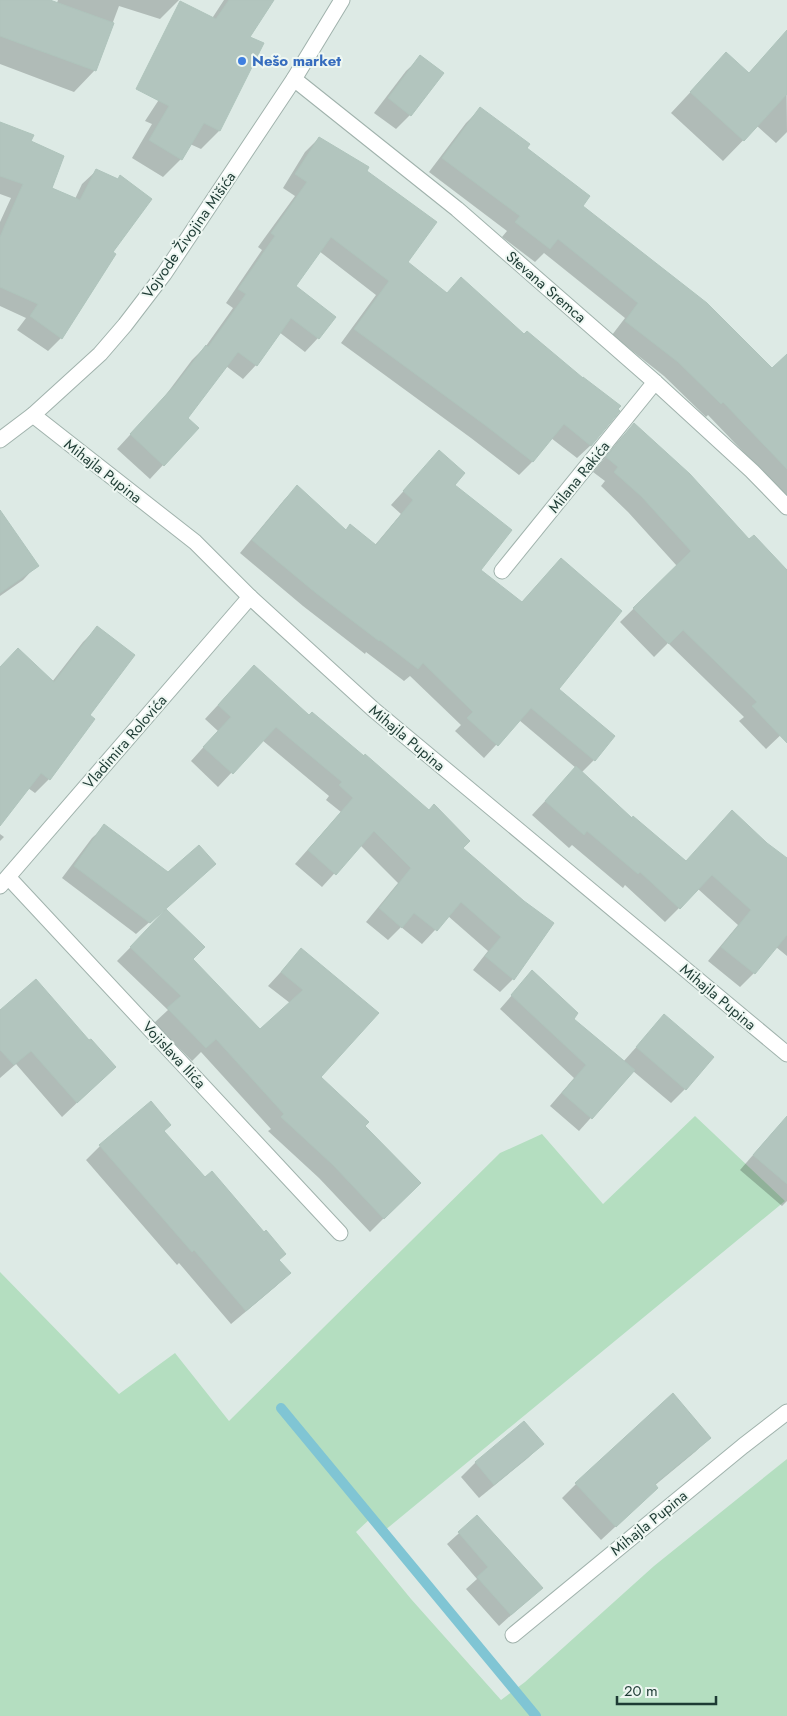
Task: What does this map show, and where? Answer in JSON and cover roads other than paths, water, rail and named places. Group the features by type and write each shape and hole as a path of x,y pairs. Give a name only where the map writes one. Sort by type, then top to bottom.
{"street":[{"name":"Vojvode Živojina Mišića","path":"0,440 33,415 100,354 164,274 294,79 342,0"},
{"name":"Stevana Sremca","path":"294,79 457,209 655,382 752,471 787,507"},
{"name":"Milana Rakića","path":"502,571 655,382"},
{"name":"Mihajla Pupina","path":"33,415 195,542 250,597 374,710 787,1054"},
{"name":"Vladimira Rolovića","path":"4,882 250,597"},
{"name":"Vojislava Ilića","path":"4,882 340,1233"},
{"name":"Mihajla Pupina","path":"513,1635 787,1412"}],"waterway":[{"path":"281,1408 536,1716"}],"place":[{"name":"Nešo market","path":"242,61"}]}
